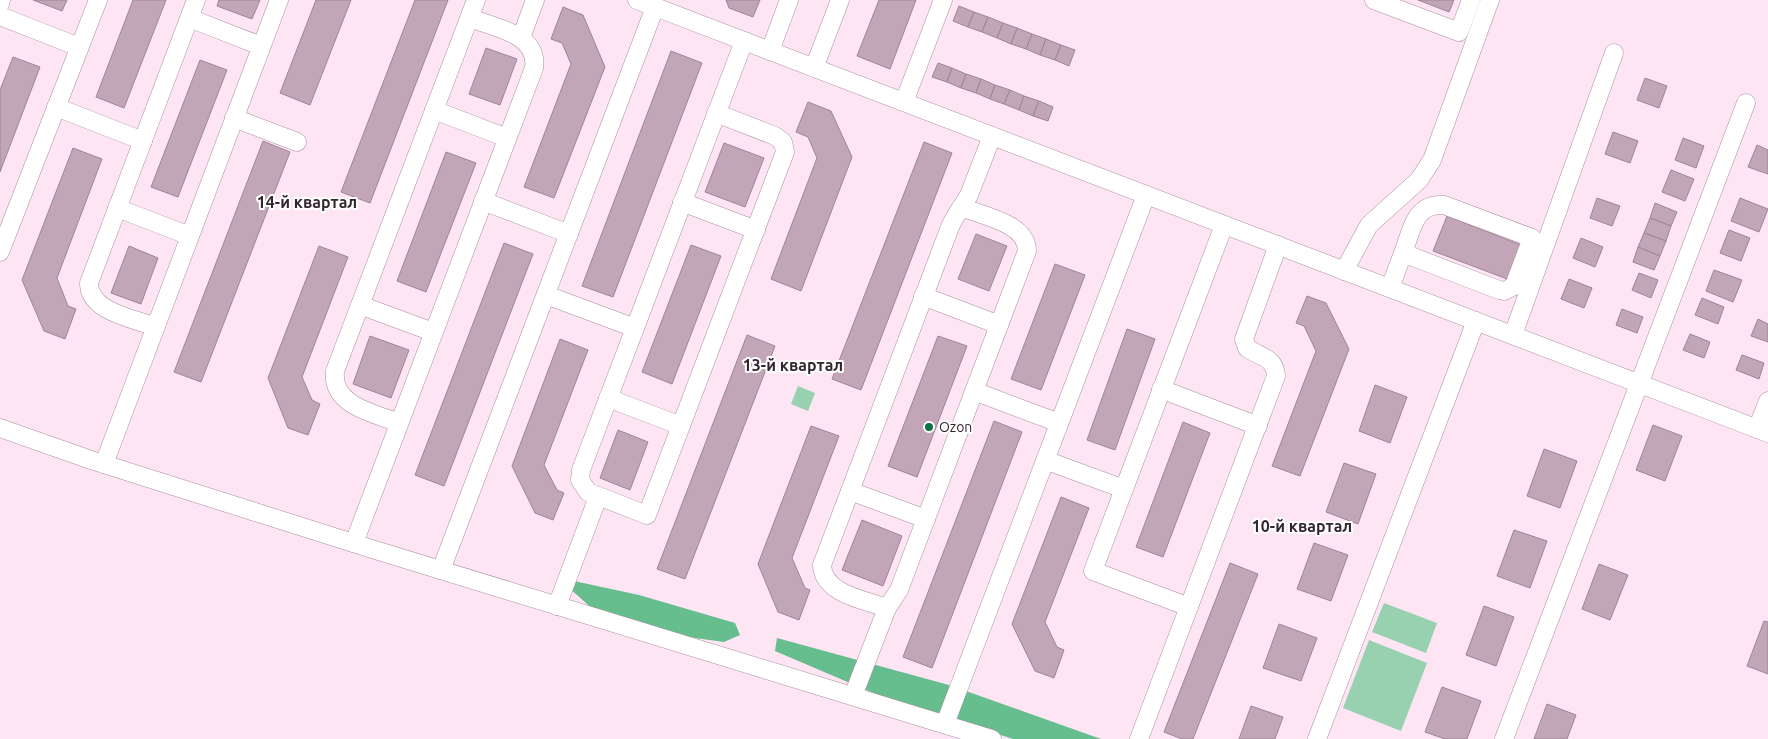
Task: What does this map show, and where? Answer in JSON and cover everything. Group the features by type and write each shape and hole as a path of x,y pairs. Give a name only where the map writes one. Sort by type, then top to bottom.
{"street":[{"path":"0,4 1,0"},
{"path":"0,252 98,0"},
{"path":"155,327 98,304 90,295 89,283 196,0"},
{"path":"104,464 279,0"},
{"path":"399,423 347,402 341,396 335,382 335,372 476,0"},
{"path":"521,38 535,0"},
{"path":"637,0 1763,431 1768,401"},
{"path":"770,51 790,0"},
{"path":"814,68 840,0"},
{"path":"904,102 943,0"},
{"path":"1374,0 1476,39"},
{"path":"1458,32 1471,0"},
{"path":"1344,270 1369,225 1419,180 1426,170 1490,0"},
{"path":"441,570 655,7"},
{"path":"0,16 79,47"},
{"path":"189,18 261,46"},
{"path":"354,543 534,68 534,53 530,46 521,38 469,18"},
{"path":"716,113 776,136 785,147 785,152 647,515 588,492 580,480 581,470 682,202 716,113 744,41"},
{"path":"1514,335 1539,241 1614,53"},
{"path":"1504,739 1746,103"},
{"path":"56,107 143,141"},
{"path":"434,110 507,138"},
{"path":"234,118 297,142"},
{"path":"887,608 838,590 828,583 823,576 822,565 950,227 969,195 992,136"},
{"path":"945,724 1146,195"},
{"path":"483,201 569,234"},
{"path":"682,202 756,230"},
{"path":"1390,288 1418,216 1422,210 1434,204 1444,204 1539,241"},
{"path":"853,696 887,608 897,594 1028,251 1026,239 1014,228 961,207"},
{"path":"117,208 190,236"},
{"path":"1189,607 1093,571 1224,225"},
{"path":"1403,254 1504,291 1514,286 1539,241"},
{"path":"1139,739 1276,376 1276,370 1270,360 1247,348 1244,339 1278,245"},
{"path":"546,295 635,328"},
{"path":"924,296 999,325"},
{"path":"360,305 434,332"},
{"path":"1317,739 1476,321"},
{"path":"1162,389 1258,426"},
{"path":"974,391 1059,423"},
{"path":"608,398 681,426"},
{"path":"0,428 104,464 354,543 992,739"},
{"path":"1045,460 1124,489"},
{"path":"850,491 926,519"},
{"path":"557,606 598,497"}],"green space":[{"path":"798,386 815,393 808,411 791,404"},
{"path":"574,581 639,595 735,623 740,635 724,642 666,634 595,611 568,587"},
{"path":"1384,603 1437,623 1426,653 1372,632"},
{"path":"777,638 949,685 1101,739 1013,739 878,695 775,651"},
{"path":"1369,640 1427,663 1401,731 1343,708"}],"building":[{"path":"33,0 67,0 62,11"},
{"path":"133,0 166,0 124,108 96,97"},
{"path":"219,0 260,0 252,19 217,6"},
{"path":"316,0 351,0 310,105 280,93"},
{"path":"415,0 448,0 370,203 341,192"},
{"path":"726,0 760,0 753,17 729,8"},
{"path":"879,0 916,0 890,69 857,56"},
{"path":"1418,0 1454,0 1449,12"},
{"path":"959,6 974,12 968,27 953,21"},
{"path":"563,7 583,15 605,67 554,198 524,187 571,64 562,43 551,39"},
{"path":"974,12 988,17 982,32 968,27"},
{"path":"988,17 1003,23 997,38 982,32"},
{"path":"1003,23 1017,28 1011,44 997,38"},
{"path":"1017,28 1032,34 1026,49 1011,44"},
{"path":"1032,34 1046,39 1040,55 1026,49"},
{"path":"1046,39 1061,45 1055,60 1040,55"},
{"path":"1061,45 1075,50 1069,66 1055,60"},
{"path":"486,48 517,59 500,105 469,94"},
{"path":"671,51 702,63 613,297 582,286"},
{"path":"13,57 40,67 0,172 0,90"},
{"path":"200,60 227,70 178,197 151,187"},
{"path":"938,63 952,68 947,82 932,77"},
{"path":"952,68 966,74 961,88 947,82"},
{"path":"966,74 981,79 976,93 961,88"},
{"path":"1645,78 1667,86 1659,108 1637,100"},
{"path":"981,79 995,85 990,99 976,93"},
{"path":"995,85 1010,90 1004,104 990,99"},
{"path":"1010,90 1024,96 1019,110 1004,104"},
{"path":"1024,96 1039,101 1033,116 1019,110"},
{"path":"1039,101 1053,107 1048,121 1033,116"},
{"path":"808,102 831,111 852,157 801,291 771,279 817,158 808,137 796,132"},
{"path":"1613,132 1638,141 1630,163 1605,154"},
{"path":"1683,138 1704,146 1696,168 1675,160"},
{"path":"263,141 290,152 201,382 174,372"},
{"path":"924,142 952,153 861,390 832,379"},
{"path":"724,143 764,158 745,207 705,192"},
{"path":"1757,145 1768,150 1768,174 1748,167"},
{"path":"73,148 102,159 57,278 68,306 76,309 65,339 44,331 22,280"},
{"path":"446,152 476,163 426,292 397,281"},
{"path":"1671,170 1694,179 1685,201 1662,192"},
{"path":"1597,198 1620,206 1612,226 1590,218"},
{"path":"1740,198 1768,209 1759,232 1731,221"},
{"path":"1655,203 1677,212 1671,226 1650,218"},
{"path":"1447,216 1521,245 1507,279 1433,251"},
{"path":"1650,218 1671,226 1666,241 1644,233"},
{"path":"1729,230 1750,238 1741,261 1720,253"},
{"path":"1644,233 1666,241 1660,256 1638,247"},
{"path":"976,234 1007,246 989,291 958,279"},
{"path":"1581,238 1603,247 1595,267 1573,258"},
{"path":"504,243 533,254 444,486 415,475"},
{"path":"691,245 721,256 672,384 642,372"},
{"path":"129,246 158,258 141,304 111,293"},
{"path":"319,246 348,257 302,377 312,400 320,404 308,435 288,428 268,378"},
{"path":"1638,247 1660,256 1654,270 1633,262"},
{"path":"1055,264 1085,275 1041,390 1011,379"},
{"path":"1714,270 1742,280 1733,302 1706,291"},
{"path":"1639,273 1658,280 1651,298 1632,290"},
{"path":"1569,279 1592,288 1584,308 1561,299"},
{"path":"1307,296 1326,303 1349,349 1300,476 1272,466 1316,351 1304,326 1296,323"},
{"path":"1702,298 1724,307 1718,324 1695,315"},
{"path":"1622,309 1643,317 1637,333 1616,325"},
{"path":"1758,319 1768,324 1768,342 1751,336"},
{"path":"1127,329 1155,339 1115,450 1087,440"},
{"path":"1690,334 1710,342 1704,358 1683,350"},
{"path":"747,335 775,346 685,579 657,569"},
{"path":"370,336 409,350 391,398 353,384"},
{"path":"938,336 967,346 917,477 888,466"},
{"path":"560,339 588,350 544,465 557,490 564,493 553,520 535,513 512,466"},
{"path":"1742,355 1764,363 1759,379 1736,370"},
{"path":"1375,385 1407,397 1390,443 1359,431"},
{"path":"994,421 1022,432 932,668 903,657"},
{"path":"1183,422 1210,433 1163,557 1136,547"},
{"path":"1653,425 1682,436 1665,481 1636,470"},
{"path":"811,426 839,436 792,558 805,588 810,590 799,620 778,612 758,564"},
{"path":"618,430 648,442 630,490 600,478"},
{"path":"1544,449 1577,461 1560,508 1527,496"},
{"path":"1344,463 1376,474 1358,524 1326,512"},
{"path":"1061,497 1089,508 1045,622 1057,647 1064,650 1054,678 1035,671 1012,624"},
{"path":"862,520 902,536 883,586 842,570"},
{"path":"1514,530 1547,541 1530,588 1497,576"},
{"path":"1314,543 1348,555 1331,601 1297,589"},
{"path":"1230,563 1258,574 1193,739 1182,739 1164,732"},
{"path":"1599,564 1628,575 1610,620 1582,609"},
{"path":"1484,606 1514,617 1496,666 1466,655"},
{"path":"1764,621 1768,622 1768,674 1747,666"},
{"path":"1279,624 1317,638 1301,681 1263,668"},
{"path":"1442,687 1481,701 1467,739 1445,739 1425,732"},
{"path":"1547,704 1576,715 1567,739 1534,739"},
{"path":"1251,706 1283,717 1275,739 1239,739"}],"place":[{"name":"Ozon","path":"929,427"}],"district":[{"name":"14-й квартал","path":"307,202"},
{"name":"13-й квартал","path":"793,365"},
{"name":"10-й квартал","path":"1302,526"}]}
